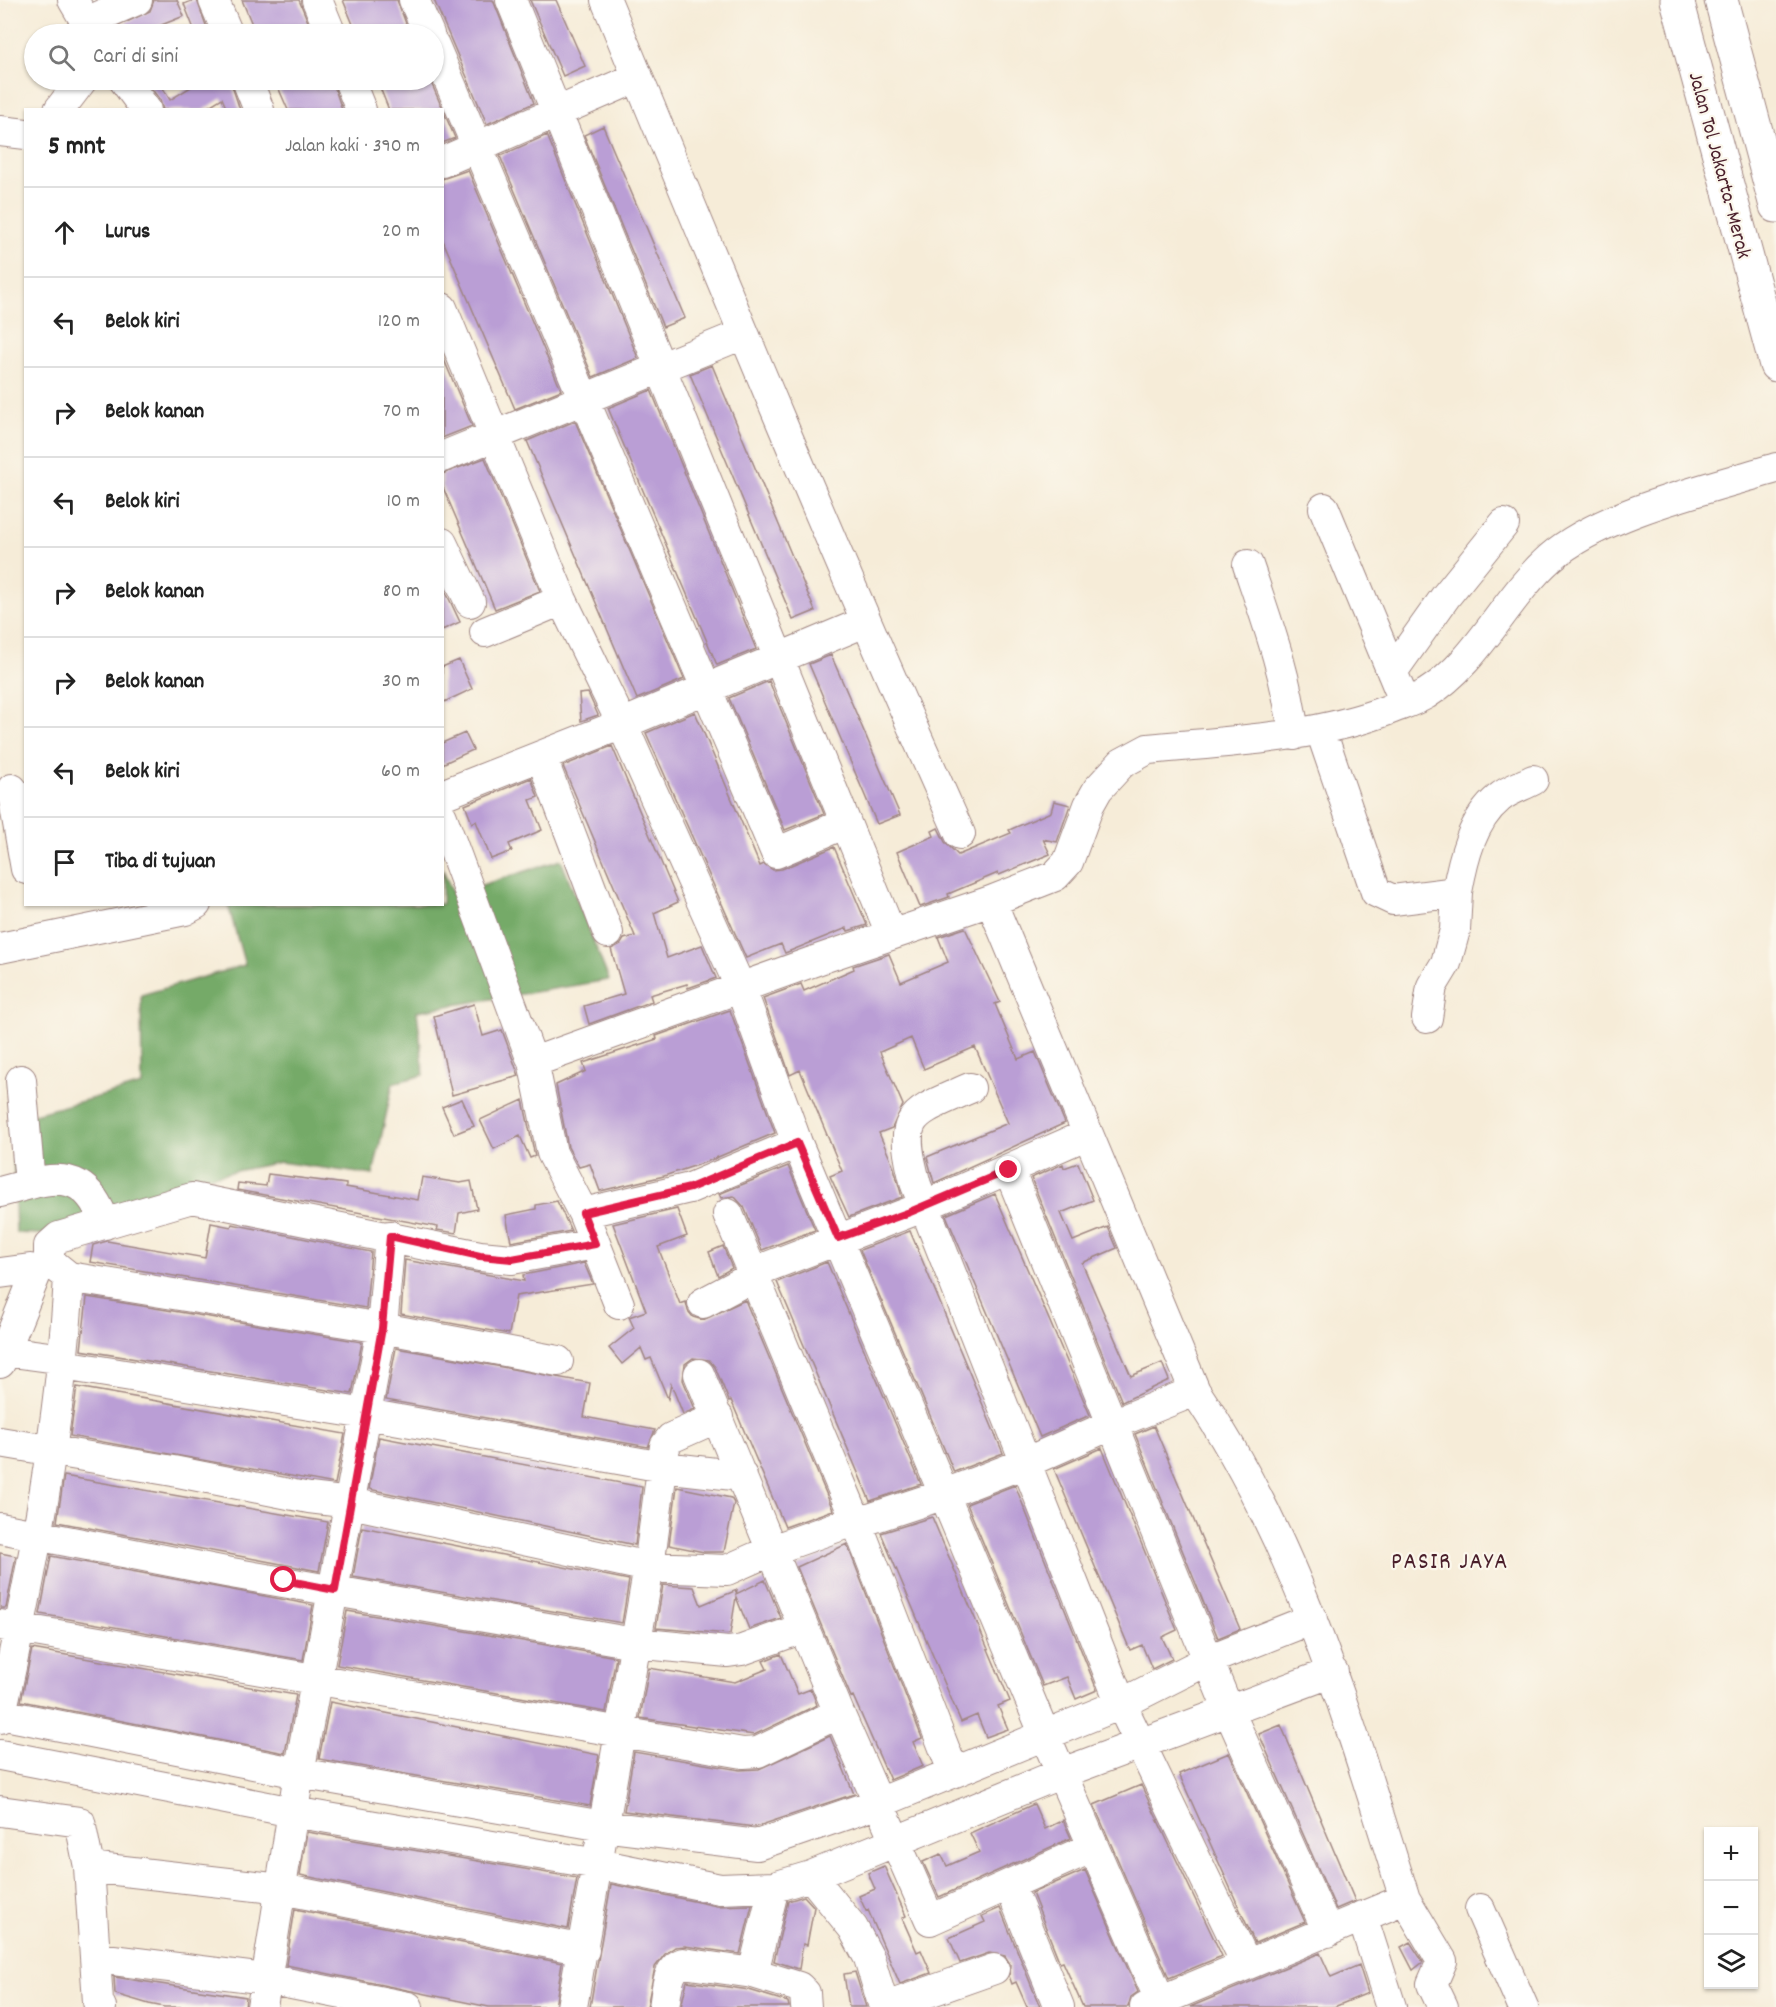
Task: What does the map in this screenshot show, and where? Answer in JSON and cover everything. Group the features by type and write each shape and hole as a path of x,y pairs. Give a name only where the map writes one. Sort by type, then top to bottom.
{"highway":[{"name":"Jalan Tol Jakarta–Merak","path":"1677,0 1776,365"},
{"name":"Jalan Tol Jakarta–Merak","path":"1721,0 1776,206"}],"street":[{"path":"84,19 137,0"},
{"path":"317,0 327,24"},
{"path":"414,0 425,24"},
{"path":"511,0 891,934"},
{"path":"606,0 742,334 865,622 960,834"},
{"path":"214,1 224,24"},
{"path":"444,69 776,853 846,823"},
{"path":"444,161 638,77"},
{"path":"61,108 74,90"},
{"path":"131,90 145,108"},
{"path":"251,90 258,108"},
{"path":"353,90 360,108"},
{"path":"0,131 24,134"},
{"path":"444,313 562,600 622,724 741,989 797,1143 1093,1847 1156,2005 1246,1963 1328,1932 1405,1899"},
{"path":"444,456 742,334"},
{"path":"533,1061 891,934 991,901 1060,872 1074,850 1089,805 1098,789 1122,763 1136,753 1148,749 1307,733 1351,724 1424,696 1447,679 1522,588 1551,557 1597,526 1776,468"},
{"path":"1324,508 1405,703"},
{"path":"1392,672 1446,596 1504,524"},
{"path":"444,547 470,602"},
{"path":"1248,565 1290,703 1307,733 1376,892 1393,900 1457,892"},
{"path":"485,632 562,600"},
{"path":"444,794 622,724 865,622"},
{"path":"541,756 608,933"},
{"path":"1427,1018 1432,986 1446,963 1455,930 1457,892 1462,866 1482,816 1500,797 1533,780"},
{"path":"13,789 24,857"},
{"path":"444,822 533,1061 552,1153 583,1213 619,1304"},
{"path":"991,901 1195,1391 1220,1428 1253,1491 1312,1619 1333,1672 1405,1899 1442,1961 1432,1984 1443,2007"},
{"path":"0,948 185,910 192,906"},
{"path":"21,1080 30,1184"},
{"path":"970,1088 916,1113 909,1125 910,1163 924,1206 1121,1704 1246,1963"},
{"path":"703,1303 756,1275 759,1270 924,1206 1088,1134"},
{"path":"583,1213 690,1188 797,1143"},
{"path":"1009,1170 1228,1709 1328,1932"},
{"path":"0,1192 54,1179 83,1187 94,1196 105,1224"},
{"path":"558,1361 382,1328 69,1277 49,1261 49,1246 59,1237 192,1198 390,1236 480,1256 512,1259 595,1244"},
{"path":"728,1214 756,1275 757,1284 857,1523 953,1771"},
{"path":"264,1993 299,1773 335,1590 382,1328 390,1236"},
{"path":"0,1274 30,1269 35,1276 3,1357 64,1362 663,1467 742,1476"},
{"path":"69,1277 64,1362 36,1534 10,1627 0,1715 299,1773 603,1826 757,1845 774,1842 879,1803 1044,1733 1121,1704 1208,1660 1312,1619"},
{"path":"699,1374 838,1713 897,1841 930,1920 1093,1847"},
{"path":"0,1442 50,1449 309,1498 351,1503 649,1566 727,1570 772,1550 842,1525 857,1523 945,1494 1025,1463 1195,1391"},
{"path":"572,2007 584,1950 603,1826 649,1566 667,1441 718,1417"},
{"path":"0,1528 226,1572 634,1643 728,1652 742,1650 803,1628"},
{"path":"10,1627 619,1733 753,1754 838,1713"},
{"path":"0,1755 293,1812 598,1864 720,1888 774,1887 811,1876 1062,1773 1228,1709 1333,1672"},
{"path":"0,1810 80,1822 89,1867 97,1958 98,2002 101,2007"},
{"path":"720,1888 727,1843"},
{"path":"89,1867 282,1889 584,1950"},
{"path":"811,1876 859,1938 869,1958 885,2007 994,1969"},
{"path":"1010,1886 1059,2007"},
{"path":"753,1973 774,1887"},
{"path":"1480,1909 1523,2007"},
{"path":"1362,1916 1383,2004"},
{"path":"97,1958 264,1993 408,2007"},
{"path":"663,2007 671,1970 683,1963 753,1973 799,1987 814,1997"}],"green space":[{"path":"561,860 609,980 417,1011 424,1075 393,1083 373,1175 280,1162 192,1180 60,1235 16,1233 12,1120 142,1085 141,995 245,965 228,906 444,906 444,872 453,894"}],"building":[{"path":"154,0 177,0 184,16 164,24 123,24 150,11"},
{"path":"197,0 205,24 192,24 184,4"},
{"path":"242,0 299,0 309,24 252,24"},
{"path":"343,0 397,0 406,24 353,24"},
{"path":"434,0 493,0 534,103 487,124"},
{"path":"530,0 556,0 585,66 563,76"},
{"path":"152,90 164,90 170,100 186,90 233,90 239,108 226,108 222,98 206,108 162,108"},
{"path":"279,90 335,90 341,108 287,108"},
{"path":"381,90 434,90 442,108 388,108"},
{"path":"444,112 455,138 444,142"},
{"path":"603,126 685,318 663,327 584,135"},
{"path":"547,135 638,358 593,377 500,156"},
{"path":"468,170 561,390 515,409 444,243 444,178"},
{"path":"444,360 472,426 444,437"},
{"path":"712,365 815,611 793,620 690,374"},
{"path":"651,390 756,649 717,665 608,408"},
{"path":"575,421 684,679 637,699 527,441"},
{"path":"485,458 540,591 495,609 444,490 444,473"},
{"path":"444,588 460,622 444,629"},
{"path":"831,655 900,815 877,824 809,664"},
{"path":"459,660 472,689 444,702 444,666"},
{"path":"769,681 824,814 785,830 729,698"},
{"path":"588,693 598,715 581,721 579,694"},
{"path":"695,712 760,866 764,864 773,870 782,869 834,847 867,925 848,931 847,928 785,953 781,944 746,958 646,733"},
{"path":"465,733 473,750 444,763 444,742"},
{"path":"612,746 678,902 654,913 667,958 702,945 716,978 688,988 687,984 650,995 652,1001 589,1024 584,1006 624,994 611,949 621,944 624,939 635,936 563,766"},
{"path":"531,778 538,797 530,800 542,830 509,844 512,851 491,859 476,821 472,823 465,805"},
{"path":"1054,801 1070,805 1057,842 1043,839 1050,854 999,875 998,873 948,894 949,897 920,907 897,852 934,836 932,831 938,828 945,842 958,855 1011,833 1009,830 1051,812"},
{"path":"965,928 1000,1002 995,1004 1018,1059 1035,1052 1065,1123 934,1183 927,1157 1008,1123 975,1047 924,1069 911,1038 880,1052 903,1105 892,1128 879,1133 894,1168 902,1197 849,1217 830,1176 842,1171 800,1070 790,1075 763,998 801,984 804,991 854,969 853,966 889,954 901,982 948,962 938,937"},
{"path":"474,1004 483,1036 502,1030 519,1076 452,1095 434,1016"},
{"path":"730,1010 775,1133 706,1162 664,1176 600,1191 590,1164 579,1167 568,1147 556,1085 586,1071 583,1063 657,1039 656,1036"},
{"path":"462,1099 474,1126 454,1134 442,1107"},
{"path":"523,1100 535,1156 530,1158 520,1136 494,1149 480,1120"},
{"path":"1078,1163 1093,1200 1061,1213 1073,1241 1108,1227 1117,1248 1082,1263 1131,1376 1162,1363 1169,1380 1122,1402 1031,1178 1063,1164 1064,1168"},
{"path":"788,1166 815,1230 762,1250 744,1207 734,1196 721,1198 719,1194"},
{"path":"268,1174 346,1184 346,1187 418,1200 422,1177 460,1183 471,1181 477,1209 459,1213 456,1233 437,1230 438,1227 237,1190 238,1183 266,1186"},
{"path":"995,1194 1090,1415 1040,1437 946,1215"},
{"path":"557,1201 571,1231 511,1242 506,1215 536,1209 536,1205"},
{"path":"677,1209 687,1236 658,1247 680,1304 686,1302 688,1311 693,1317 703,1320 745,1300 833,1510 785,1527 731,1400 729,1401 715,1367 709,1360 693,1358 685,1364 683,1380 695,1409 683,1414 671,1384 668,1399 651,1358 646,1360 641,1348 622,1364 609,1348 634,1328 629,1317 646,1311 613,1224"},
{"path":"211,1223 231,1227 232,1224 371,1252 366,1308 90,1262 93,1245 107,1241 205,1258"},
{"path":"910,1231 1003,1453 954,1472 860,1250"},
{"path":"723,1246 732,1268 718,1276 709,1252"},
{"path":"405,1260 524,1281 523,1275 584,1263 593,1284 516,1296 509,1334 401,1314"},
{"path":"827,1262 921,1484 870,1501 777,1282"},
{"path":"87,1297 362,1342 352,1394 81,1350"},
{"path":"396,1348 590,1383 584,1417 655,1430 648,1447 386,1400"},
{"path":"77,1387 345,1434 335,1484 70,1436"},
{"path":"1154,1426 1240,1629 1218,1638 1135,1434"},
{"path":"379,1437 642,1487 635,1545 369,1489"},
{"path":"1102,1448 1177,1630 1162,1637 1172,1659 1152,1669 1142,1645 1130,1650 1054,1469"},
{"path":"64,1476 328,1522 319,1571 57,1522"},
{"path":"1015,1485 1097,1690 1076,1699 1067,1677 1043,1686 967,1504"},
{"path":"677,1487 731,1498 734,1503 724,1552 704,1552 669,1545"},
{"path":"932,1517 1010,1701 998,1706 1008,1729 986,1737 977,1715 961,1722 881,1533"},
{"path":"362,1527 629,1580 622,1623 353,1577"},
{"path":"847,1544 922,1738 913,1742 923,1766 890,1780 853,1696 851,1697 797,1567"},
{"path":"0,1553 16,1556 6,1608 0,1608"},
{"path":"51,1556 313,1605 303,1660 40,1614"},
{"path":"765,1580 781,1618 749,1629 736,1597 730,1634 656,1628 663,1585 694,1587 701,1605 737,1590 736,1594"},
{"path":"347,1611 616,1657 606,1712 337,1665"},
{"path":"32,1649 296,1695 285,1753 21,1701"},
{"path":"781,1654 798,1694 811,1689 817,1705 754,1735 640,1718 649,1668 735,1682 767,1669 763,1661"},
{"path":"330,1702 599,1755 590,1806 319,1759"},
{"path":"1281,1725 1355,1901 1336,1909 1259,1734"},
{"path":"830,1736 854,1794 755,1827 624,1811 634,1752 740,1770 759,1769"},
{"path":"1229,1753 1305,1922 1255,1943 1179,1774"},
{"path":"1141,1785 1222,1956 1169,1978 1094,1805"},
{"path":"1034,1804 1045,1829 1063,1820 1071,1838 939,1897 923,1862 941,1854 947,1866 979,1852 970,1833"},
{"path":"307,1832 577,1878 568,1929 300,1875"},
{"path":"884,1866 906,1916 902,1918 917,1952 921,1950 931,1973 900,1984 868,1910 866,1911 859,1896 875,1889 868,1873"},
{"path":"1085,1870 1138,1992 1131,1997 1128,2007 1083,2007 1063,1962 1060,1963 1032,1893"},
{"path":"611,1884 717,1906 752,1905 740,1954 685,1946 675,1947 665,1954 655,1967 647,2007 590,2007"},
{"path":"804,1896 814,1907 807,1945 803,1944 799,1969 774,1961 788,1901"},
{"path":"1000,1908 1040,2007 1027,2007 1016,1982 1012,1984 1009,1976 1010,1964 1005,1956 989,1953 960,1963 949,1938 985,1922 982,1916"},
{"path":"295,1909 562,1963 555,2007 489,2007 286,1965"},
{"path":"1410,1942 1423,1962 1413,1970 1401,1947"},
{"path":"1320,1953 1331,1977 1359,1965 1368,1993 1334,2007 1190,2007"},
{"path":"855,1972 866,2007 849,2007 844,1974"},
{"path":"114,1977 246,1997 245,2007 164,2007 149,2004 115,1994"},
{"path":"687,1981 749,1990 788,2002 789,2007 681,2007"}],"district":[{"name":"PASIR JAYA","path":"1450,1560"}],"route":[{"path":"284,1580 335,1590 382,1328 390,1236 480,1256 512,1259 595,1244 583,1213 690,1188 797,1143 838,1238 910,1212 1009,1170"}]}
